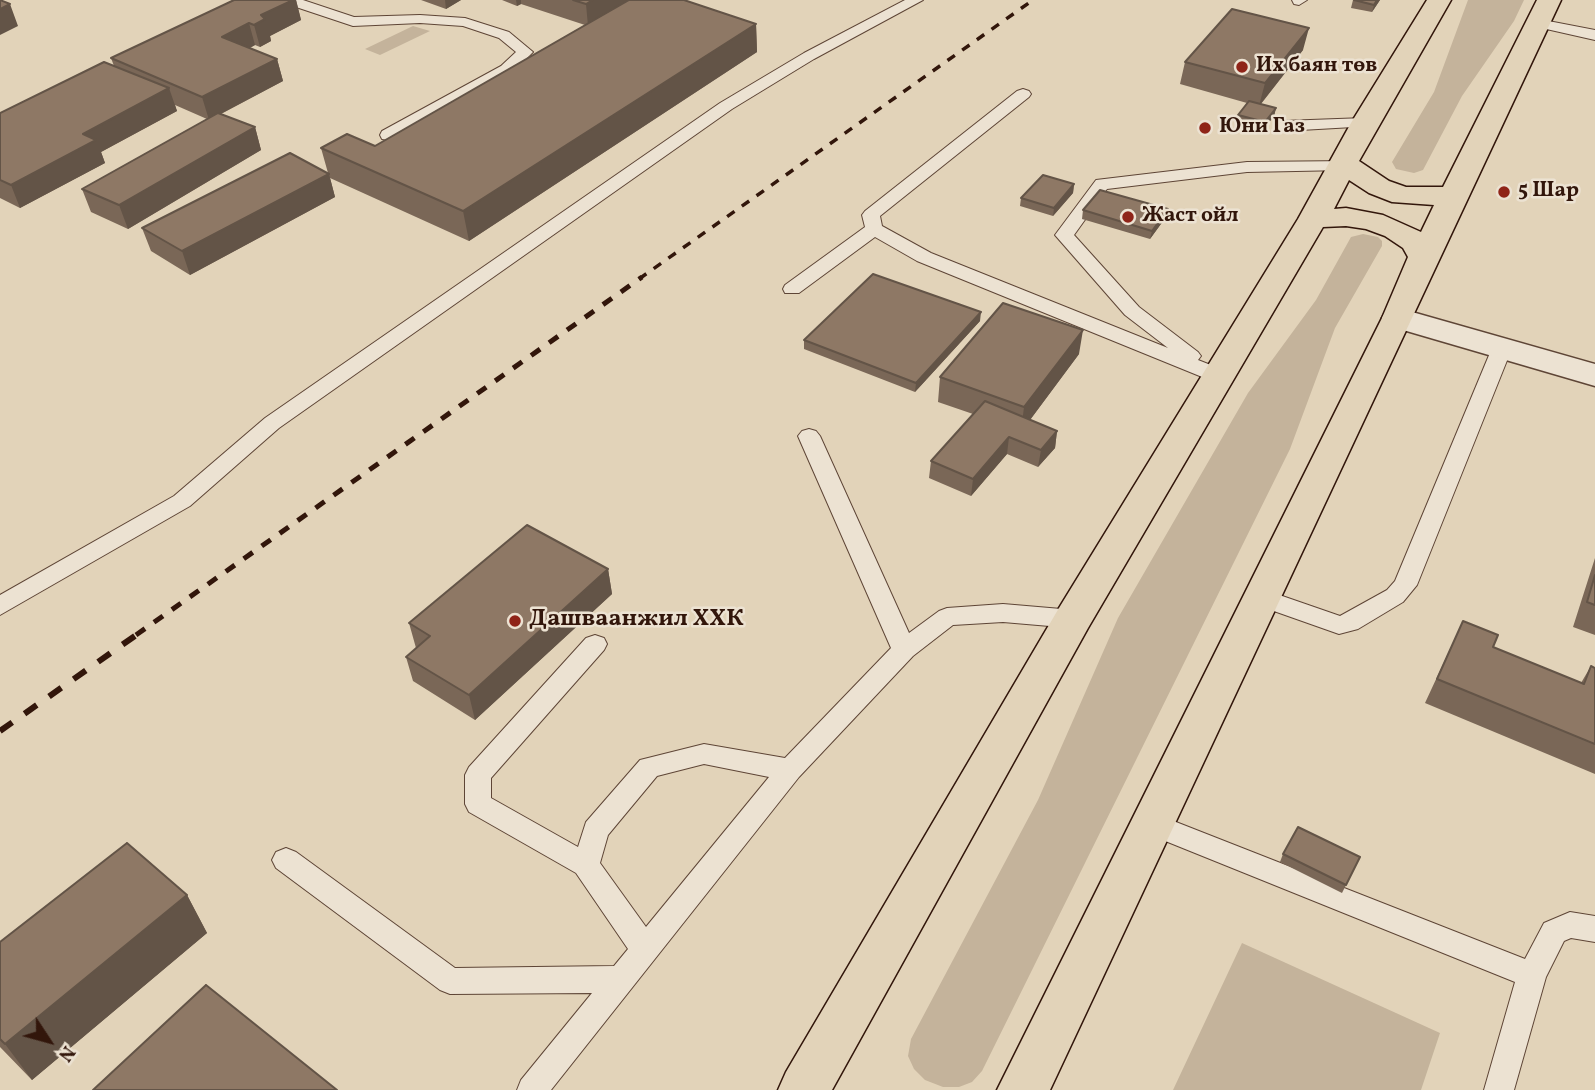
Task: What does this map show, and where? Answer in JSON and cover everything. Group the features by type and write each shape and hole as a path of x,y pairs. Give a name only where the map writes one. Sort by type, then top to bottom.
{"highway":[{"path":"804,1090 1073,619 1345,165 1365,122 1438,0"},
{"path":"1023,1090 1544,11"},
{"path":"1345,165 1379,187 1403,196 1455,196"},
{"path":"1313,219 1346,217 1372,221 1396,230 1415,242 1424,257"}],"street":[{"path":"1398,318 1595,375"}],"lane":[{"path":"289,0 353,22 420,19 465,22 504,35 525,52 507,69 388,135"},
{"path":"0,606 182,501 272,423 726,106 809,56 915,0"},
{"path":"1544,11 1595,35"},
{"path":"1023,94 871,215 874,229 936,262 1219,376"},
{"path":"1283,126 1365,122"},
{"path":"1219,376 1132,312 1064,235 1102,184 1247,167 1345,165"},
{"path":"792,289 874,229"},
{"path":"1262,598 1339,625 1350,623 1400,591 1405,585 1502,348"},
{"path":"809,436 904,650"},
{"path":"531,1090 790,770 904,650 947,617 1003,613 1073,619"},
{"path":"595,644 478,775 478,804 586,865 645,950"},
{"path":"586,865 596,830 649,766 704,754 790,770"},
{"path":"1153,824 1532,975"},
{"path":"286,860 450,981 621,979"},
{"path":"1499,1090 1532,975 1554,932 1570,925 1595,929"}],"shaded area":[{"path":"1468,0 1524,0 1514,21 1462,96 1423,170 1414,173 1396,169 1392,162 1434,92"},
{"path":"413,26 430,31 380,55 365,49"},
{"path":"1363,234 1378,237 1382,246 1335,328 1290,449 982,1071 972,1082 959,1087 943,1087 925,1080 914,1069 908,1056 911,1039 1038,800 1118,618 1248,393 1316,300 1351,237"},
{"path":"1242,943 1440,1033 1421,1090 1173,1090"}],"building":[{"path":"0,0 10,4 0,9"},
{"path":"234,0 293,0 261,15 265,19 254,25 249,23 222,37 277,59 202,97 111,58"},
{"path":"573,0 593,0 586,4"},
{"path":"629,0 684,0 756,24 463,211 321,148 347,134 375,146"},
{"path":"1354,0 1377,0 1374,5"},
{"path":"1232,9 1309,28 1265,83 1185,62"},
{"path":"104,62 169,88 83,134 96,140 11,185 0,180 0,113"},
{"path":"1249,101 1276,108 1265,122 1238,115"},
{"path":"218,113 255,127 119,205 82,189"},
{"path":"290,153 329,174 182,251 142,228"},
{"path":"1043,175 1074,184 1054,208 1021,198"},
{"path":"1100,190 1168,209 1152,231 1083,210"},
{"path":"873,274 981,312 916,383 804,340"},
{"path":"1003,303 1083,330 1024,407 940,377"},
{"path":"985,401 1057,431 1041,450 1009,437 973,479 931,461"},
{"name":"Дашваанжил ХХК","path":"527,525 608,569 469,695 406,657 430,636 409,623"},
{"path":"1595,575 1595,605 1587,602"},
{"path":"1463,621 1498,635 1493,647 1584,684 1591,666 1595,668 1595,744 1437,679"},
{"path":"1298,827 1360,857 1346,885 1283,854"},
{"path":"127,843 187,895 5,1044 0,1039 0,942"},
{"path":"206,985 337,1090 93,1090"}],"railway":[{"path":"639,279 1033,0"},
{"path":"136,635 642,277"},
{"path":"0,731 139,633"}],"place":[{"name":"Их баян төв","path":"1242,67"},
{"name":"Юни Газ","path":"1205,128"},
{"name":"5 Шар","path":"1504,192"},
{"name":"Жаст ойл","path":"1128,217"},
{"name":"Дашваанжил ХХК","path":"515,621"}]}
